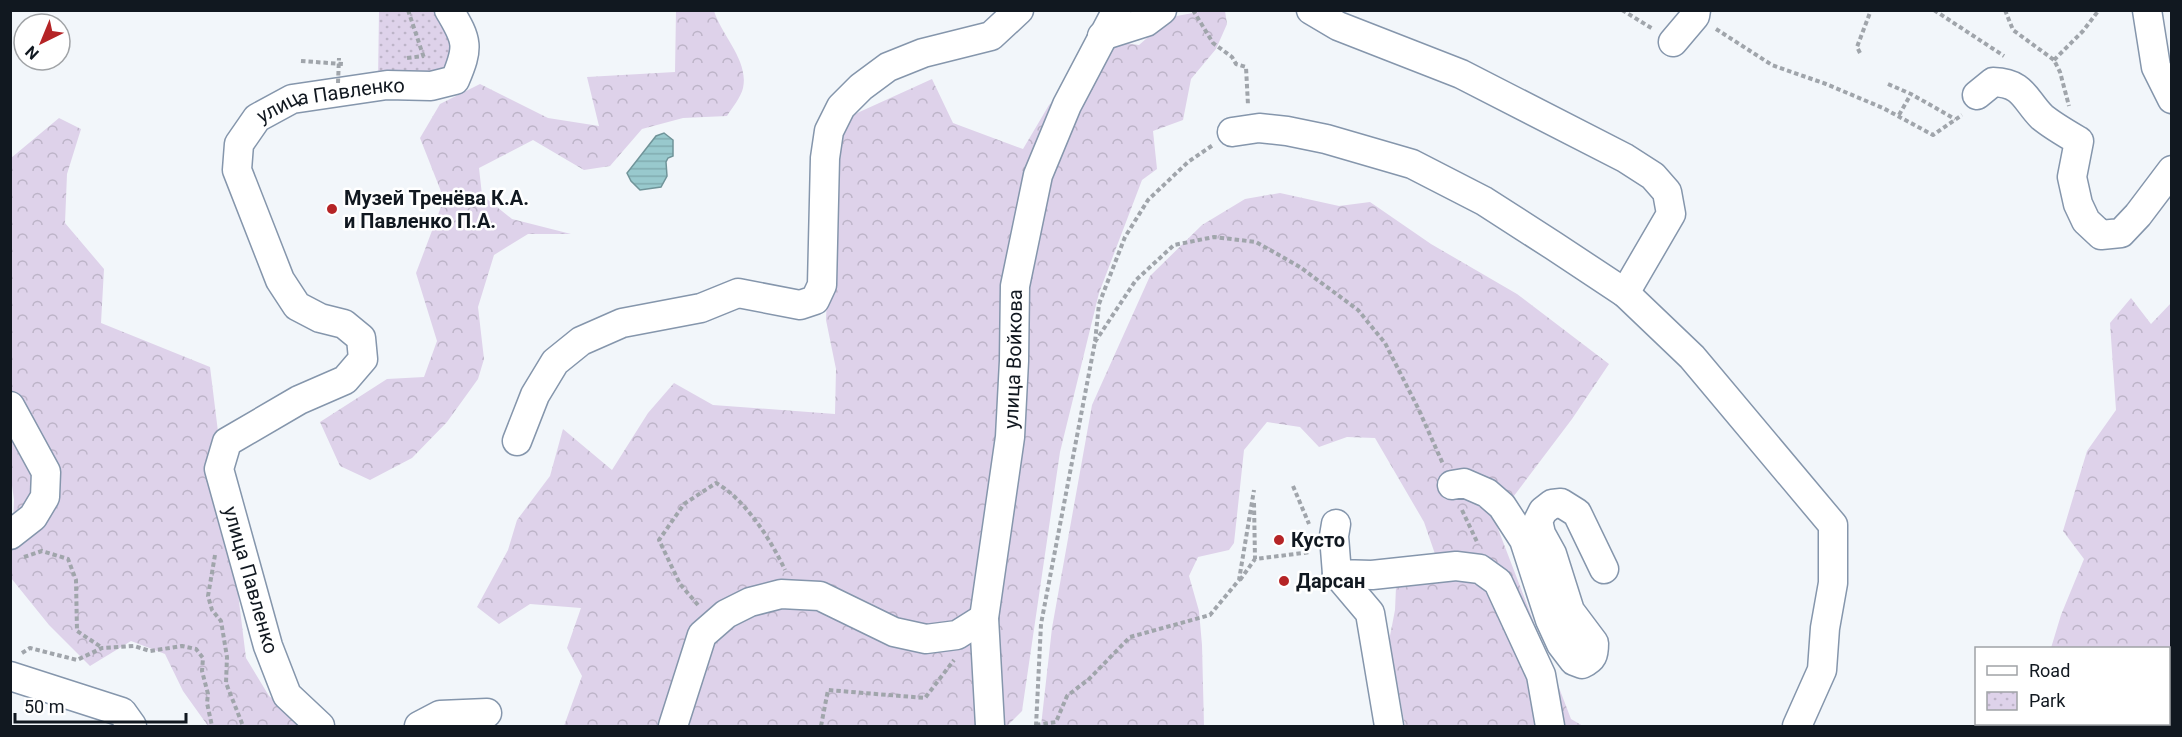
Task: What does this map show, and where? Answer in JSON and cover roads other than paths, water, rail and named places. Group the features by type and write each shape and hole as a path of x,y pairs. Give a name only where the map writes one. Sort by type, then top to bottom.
{"street":[{"name":"улица Павленко","path":"320,726 287,694 268,646 219,469 227,442 299,400 345,380 363,359 361,338 344,324 320,318 297,306 280,280 237,170 239,144 258,118 292,99 391,96 425,73 454,80 466,55 462,31 449,10"},
{"path":"517,441 535,395 555,362 581,341 622,323 700,308 738,293 800,305 814,300 822,285 825,158 829,131 841,107 861,87 888,67 923,53 991,36 1019,10"},
{"name":"улица Войкова","path":"990,726 984,618 1010,437 1015,286 1038,175 1067,105 1117,10"},
{"path":"1102,36 1146,22 1162,10"},
{"path":"1311,10 1338,26 1461,74 1624,158 1653,176 1666,192 1671,214 1625,293"},
{"path":"2147,10 2156,67 2172,99"},
{"path":"1673,42 1695,13"},
{"path":"1977,95 1993,82 2004,82 2024,93 2042,117 2079,141 2072,177 2078,204 2086,221 2101,234 2121,233 2138,215 2172,170"},
{"path":"1241,131 1259,128 1287,131 1326,139 1412,164 1484,201 1625,293 1692,357 1833,525 1833,583 1822,670 1797,726"},
{"path":"10,406 46,472 45,497 16,547"},
{"path":"1452,485 1464,483 1486,492 1502,506 1524,540 1550,620 1561,644 1574,661 1582,664 1594,655 1594,643 1570,611 1552,554 1541,534 1538,521 1543,511 1552,504 1560,503 1577,513 1604,569"},
{"path":"1323,528 1334,536 1336,574 1370,613 1389,726"},
{"path":"1336,574 1372,575 1456,566 1480,568 1498,582 1540,675 1550,726"},
{"path":"673,726 702,635 726,614 750,602 781,594 820,596 894,632 926,639 957,635 984,618"},
{"path":"15,665 122,712 132,726"},
{"path":"419,726 440,715 487,713"}],"water":[{"path":"664,133 673,140 673,156 666,162 667,176 661,187 640,190 627,173 656,136"}],"place":[{"name":"Музей Тренёва К.А. и Павленко П.А.","path":"332,209"},
{"name":"Кусто","path":"1279,540"},
{"name":"Дарсан","path":"1284,581"}]}
